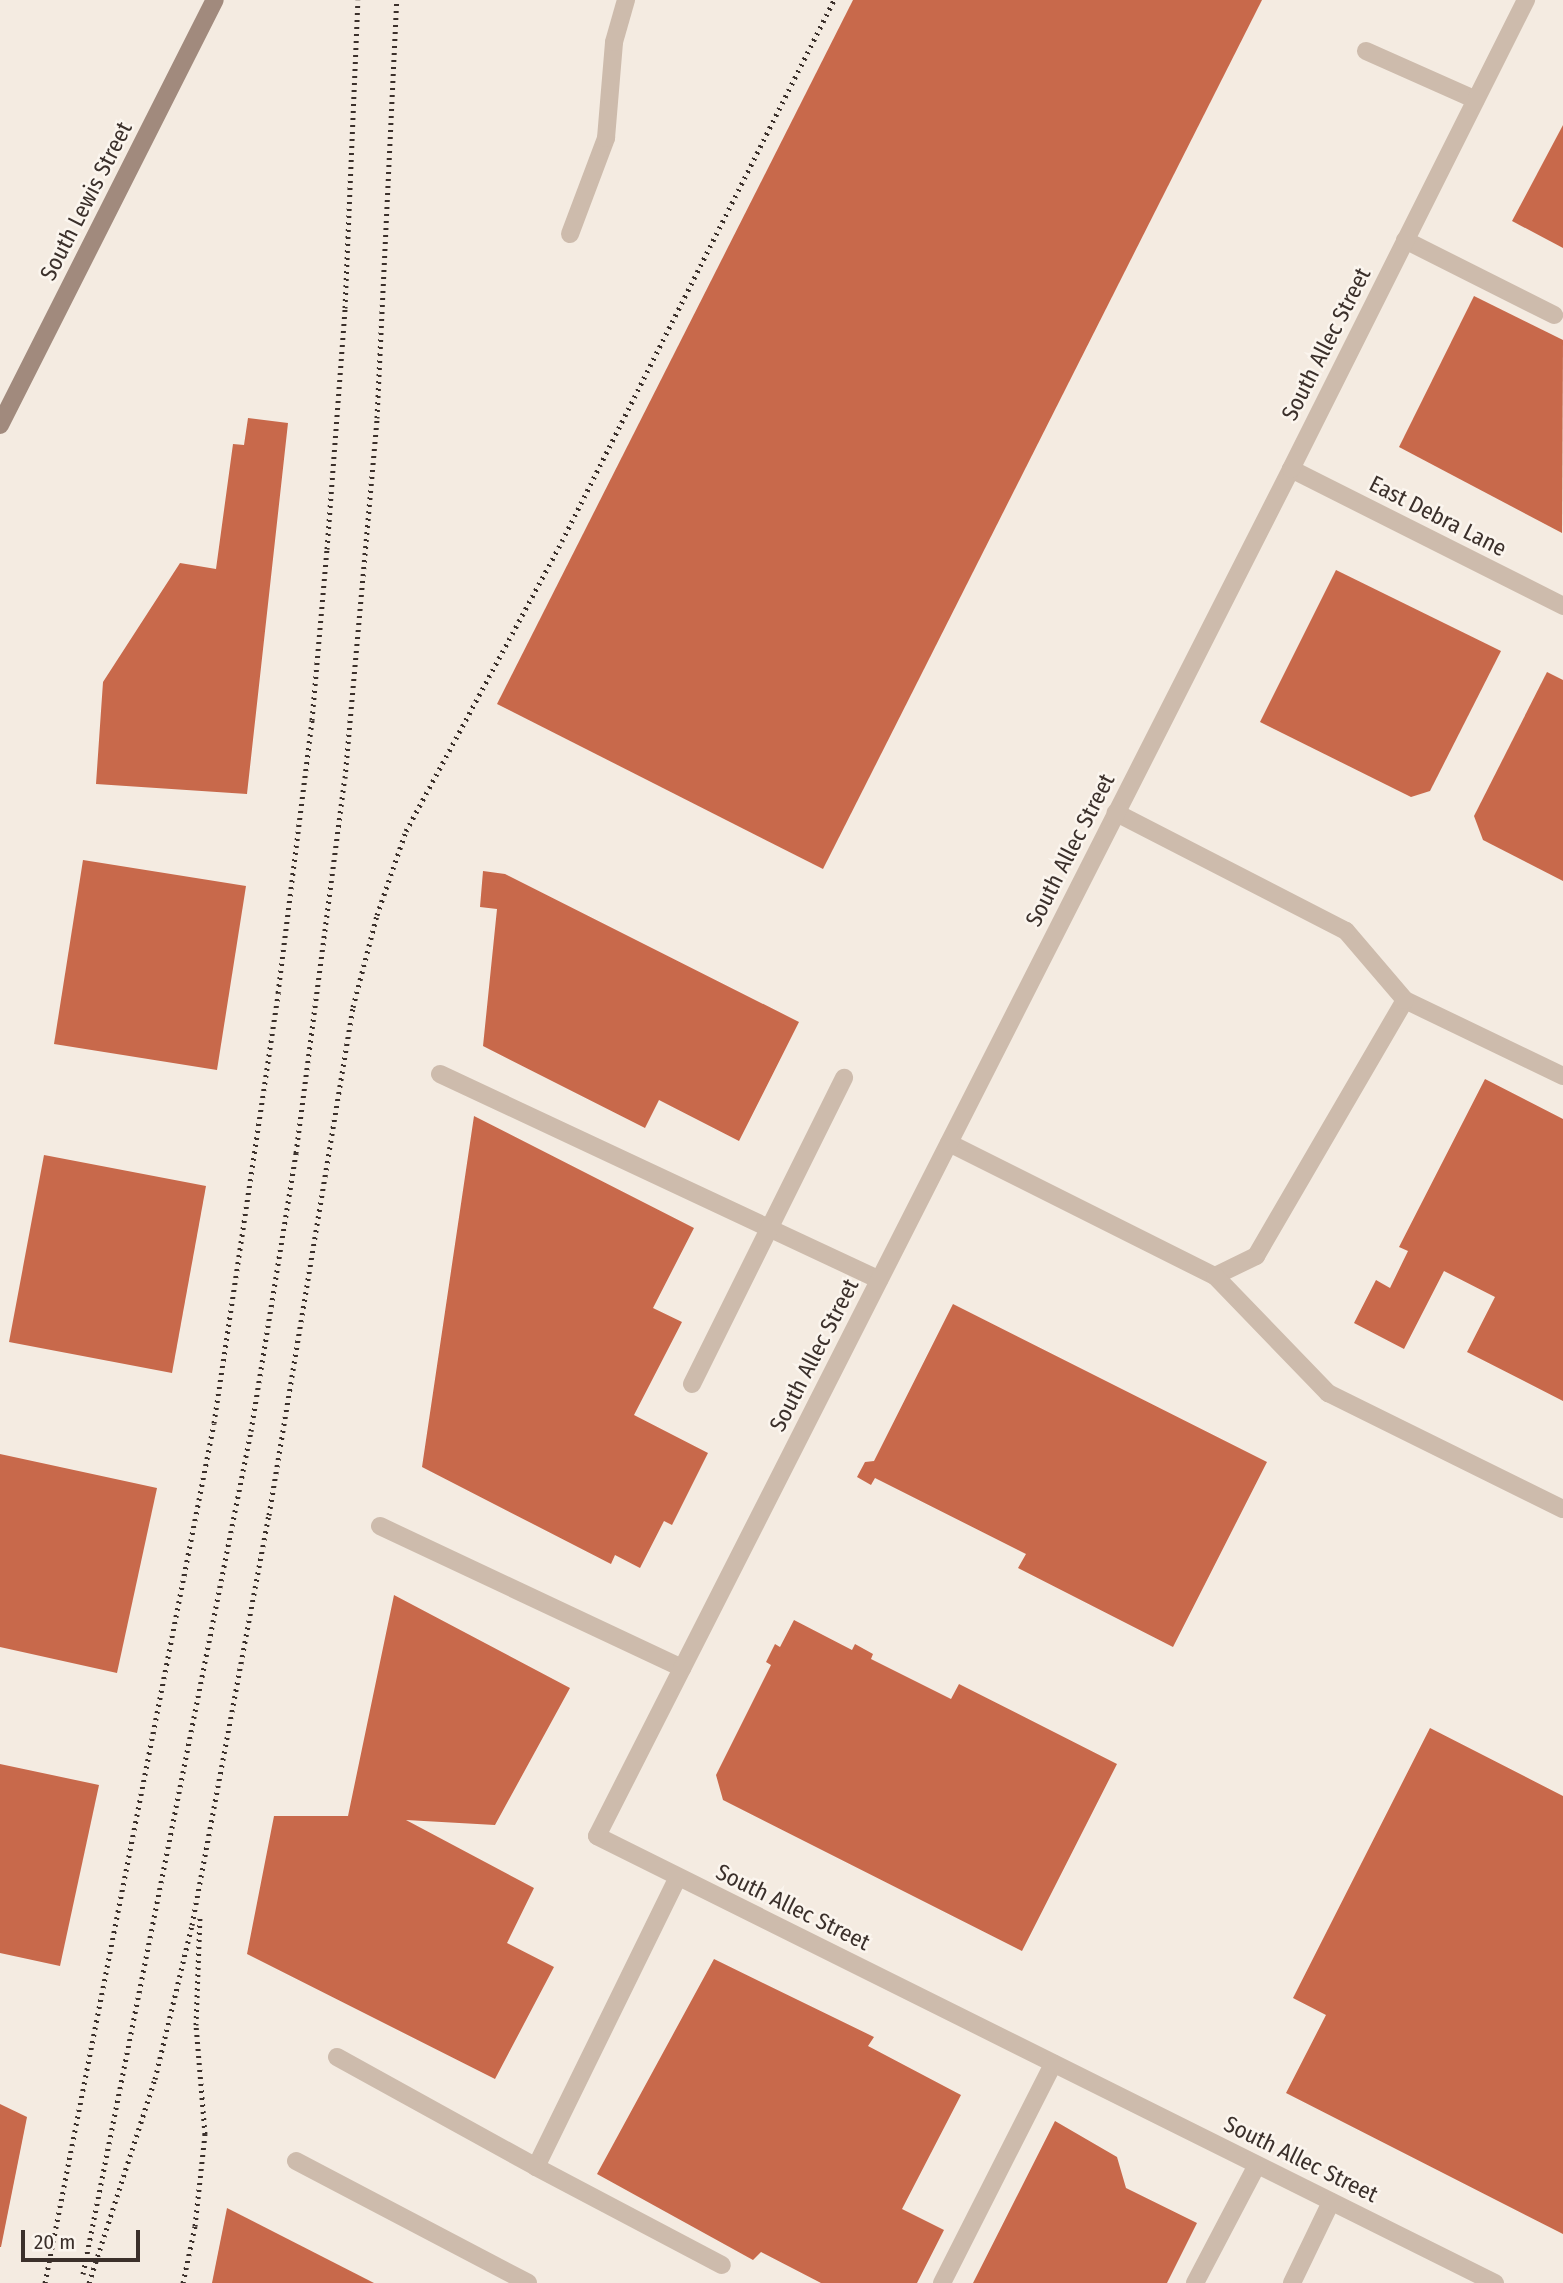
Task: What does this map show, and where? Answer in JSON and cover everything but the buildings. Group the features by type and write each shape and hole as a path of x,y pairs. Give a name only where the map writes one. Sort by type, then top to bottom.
{"main road":[{"name":"South Lewis Street","path":"0,425 215,0"}],"street":[{"path":"570,234 606,138 614,42 626,0"},
{"name":"South Allec Street","path":"1495,2283 597,1836 1526,0"},
{"path":"1366,51 1476,100"},
{"path":"1405,240 1554,315"},
{"name":"East Debra Lane","path":"1291,469 1563,606"},
{"path":"1116,813 1346,931 1405,1000 1563,1076"},
{"path":"1215,1276 1256,1256 1405,1000"},
{"path":"440,1074 879,1280"},
{"path":"692,1384 844,1078"},
{"path":"949,1143 1215,1276 1328,1393 1563,1509"},
{"path":"380,1526 682,1668"},
{"path":"536,2167 678,1877"},
{"path":"337,2057 536,2167 722,2265"},
{"path":"942,2283 1053,2064"},
{"path":"296,2161 528,2283"},
{"path":"1195,2283 1257,2165"},
{"path":"1292,2283 1331,2202"}],"railway":[{"path":"45,2283 214,1423 278,993 312,720 327,549 345,308 358,0"},
{"path":"83,2274 251,1431 296,1153 345,778 377,418 397,0"},
{"path":"89,2283 155,2079 192,1925 269,1515 353,1007 377,915 406,831 562,541 834,0"},
{"path":"183,2283 195,2226 205,2134 196,2025 200,1918"}]}
